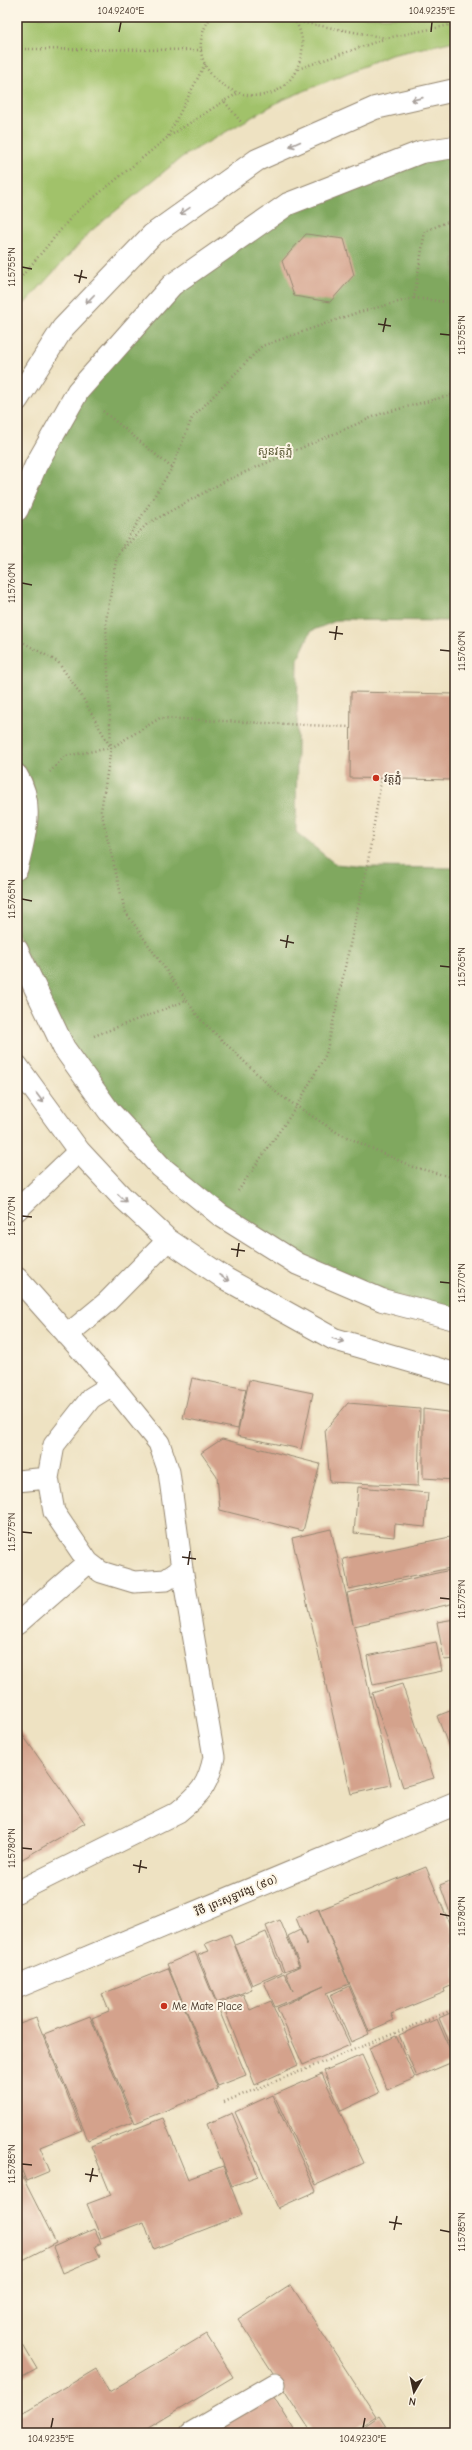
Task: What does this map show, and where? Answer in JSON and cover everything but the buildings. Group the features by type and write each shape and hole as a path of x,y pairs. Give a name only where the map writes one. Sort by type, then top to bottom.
{"street":[{"path":"17,400 63,328 152,235 257,160 375,108 455,90"},
{"path":"17,510 36,465 78,391 172,285 288,204 421,152 455,147"},
{"path":"17,950 64,1048 109,1110 161,1167 220,1215 298,1264 382,1300 455,1319"},
{"path":"17,1066 79,1151 120,1196 168,1240 226,1280 334,1339 455,1374"},
{"name":"វិថី ព្រះសុទ្ធាវង្ស (៩០)","path":"17,1987 455,1804"}],"lane":[{"path":"17,775 27,796 27,826 17,869"},
{"path":"17,1210 79,1151"},
{"path":"68,1335 107,1302 168,1240"},
{"path":"17,1278 112,1385 159,1443 169,1472 182,1569 214,1757 210,1778 200,1794 178,1812 17,1892"},
{"path":"112,1385 90,1398 54,1445 48,1478 54,1512 88,1562 101,1572 134,1582 166,1580 182,1569"},
{"path":"17,1481 48,1478"},
{"path":"17,1624 88,1562"},
{"path":"191,2433 275,2384"}],"path":[{"path":"211,17 203,34 202,50 205,64 212,77 223,87 236,94 264,95 278,90 297,69 302,48 302,37 296,21 292,17"},
{"path":"296,21 387,38"},
{"path":"297,69 387,38 455,24"},
{"path":"17,49 202,50"},
{"path":"168,137 205,64"},
{"path":"17,282 74,214 168,137 236,94"},
{"path":"224,101 241,122"},
{"path":"414,298 425,231 455,219"},
{"path":"455,303 414,298 356,313 262,346 192,418 172,468 117,555 106,621 110,748 101,811 125,911 185,1001 199,1018 278,1094 338,1133 413,1167 455,1178"},
{"path":"117,555 147,524 227,480 380,414 455,394"},
{"path":"102,410 172,468"},
{"path":"17,639 58,662 81,694 110,748"},
{"path":"27,796 65,756 110,748 160,718 349,727"},
{"path":"233,1197 297,1106 326,1054 367,867 382,781"},
{"path":"92,1037 185,1001"},
{"path":"224,2102 455,2009"}],"green space":[{"path":"17,17 455,17 455,41 391,55 280,101 182,157 91,231 17,312"},
{"name":"សួនវត្ដភ្នំ","path":"455,153 455,621 338,620 311,631 298,659 296,832 335,864 367,867 455,868 455,1312 384,1293 301,1258 224,1210 166,1162 114,1106 70,1045 17,935 17,528 41,468 84,395 177,291 292,210 422,158"}],"place":[{"name":"វត្ដភ្នំ","path":"376,778"},
{"name":"Me Mate Place","path":"164,2006"}]}
